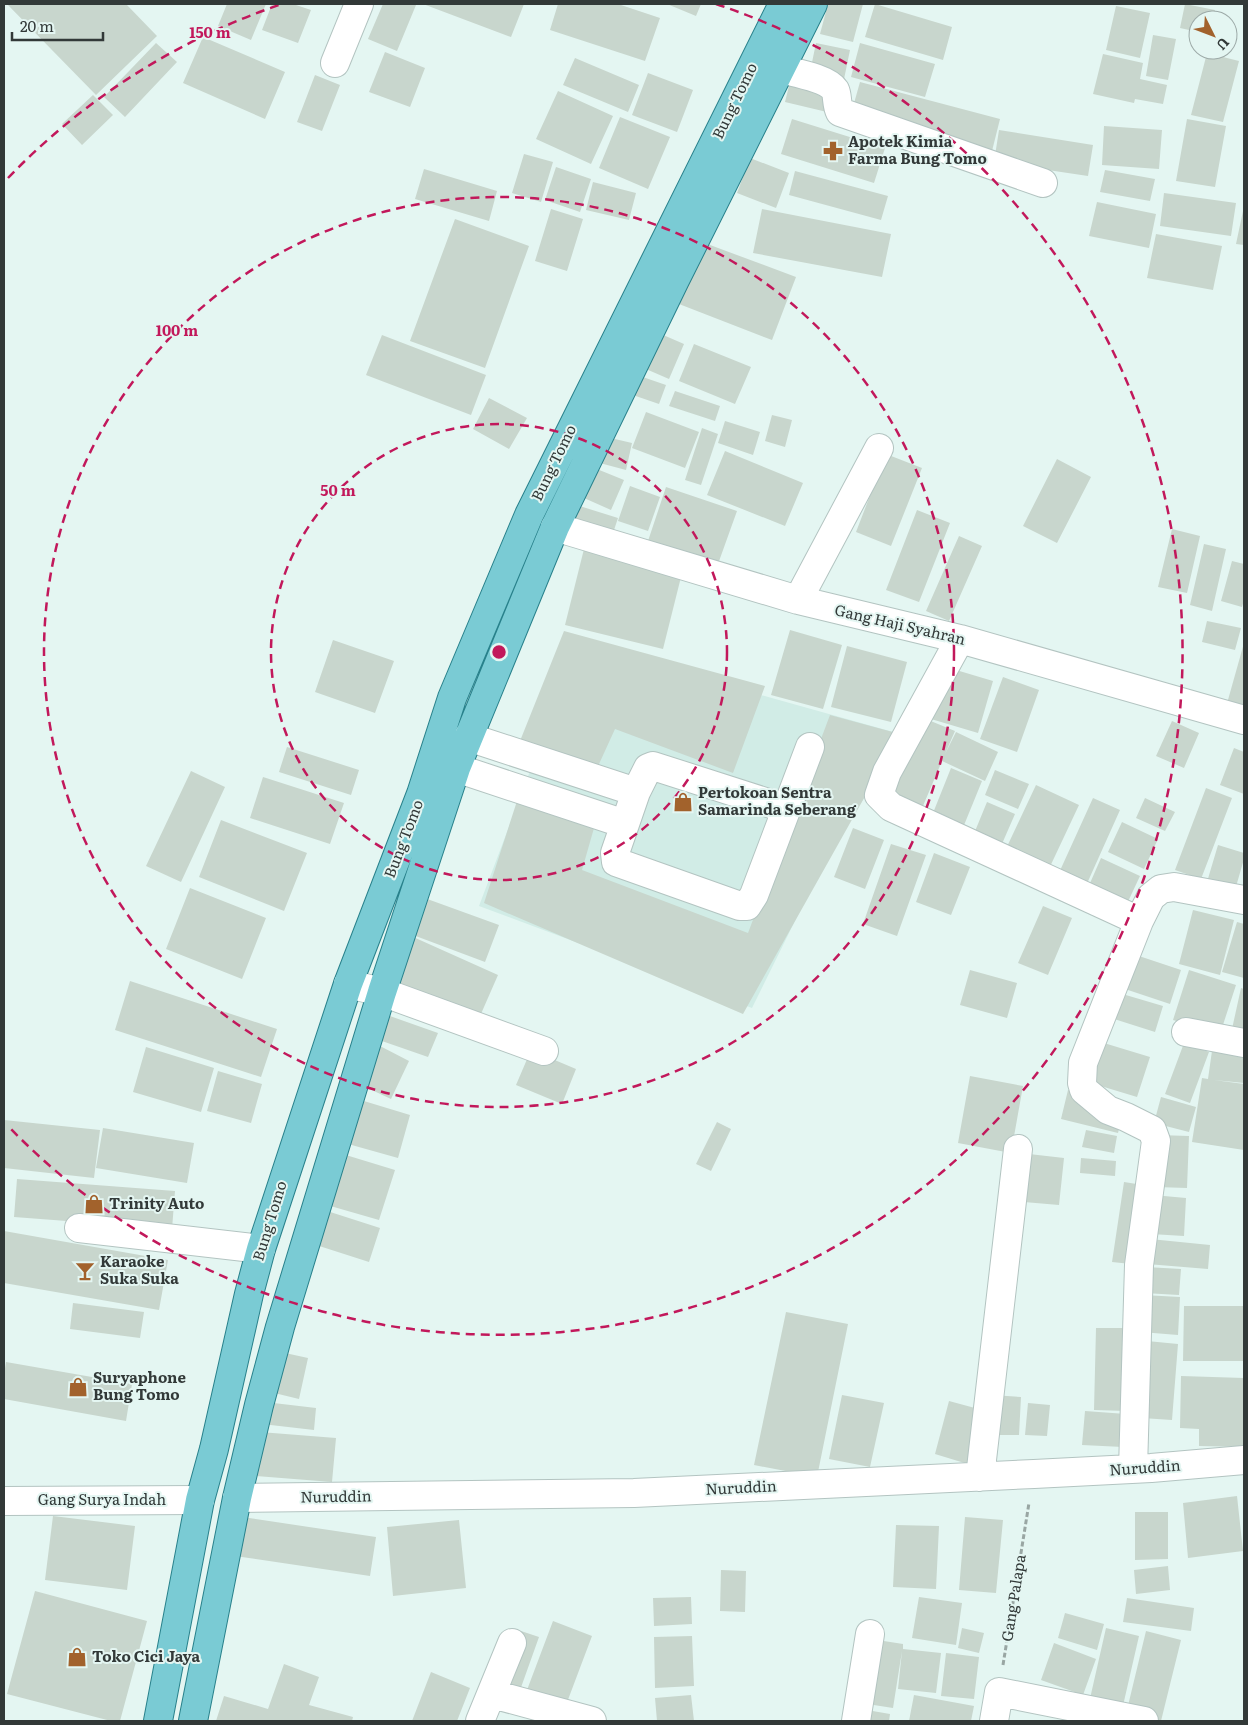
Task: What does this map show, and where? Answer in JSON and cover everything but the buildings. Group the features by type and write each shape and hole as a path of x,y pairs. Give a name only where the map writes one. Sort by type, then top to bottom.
{"main road":[{"name":"Bung Tomo","path":"193,1721 237,1498 259,1404 280,1327 382,992 444,765 452,698 529,515 783,4"},
{"name":"Bung Tomo","path":"158,1721 200,1500 214,1449 249,1294 261,1249 348,984 421,794 468,737 556,528 675,280 813,4"},
{"path":"452,698 480,708"}],"street":[{"path":"335,63 360,4"},
{"path":"780,69 829,83 836,92 836,104 840,112 1043,183"},
{"path":"798,600 879,448"},
{"name":"Gang Haji Syahran","path":"556,528 798,600 960,639 1244,720"},
{"path":"960,639 887,772 879,795 891,807 1139,921"},
{"path":"468,737 636,792"},
{"path":"787,809 653,766 648,768 636,792 615,853 616,862 740,906 747,906 754,895 787,809 810,747"},
{"path":"444,765 625,824"},
{"path":"1133,1469 1139,1265 1156,1141 1152,1130 1126,1116 1108,1110 1084,1090 1082,1083 1083,1063 1139,921 1151,897 1161,889 1174,887 1244,900"},
{"path":"348,984 382,992 544,1051"},
{"path":"1186,1032 1244,1044"},
{"path":"980,1477 1018,1149"},
{"path":"79,1228 261,1249"},
{"name":"Nuruddin","path":"237,1498 634,1493 1133,1469 1244,1460"},
{"name":"Gang Surya Indah","path":"4,1501 200,1500"},
{"path":"856,1721 870,1634"},
{"path":"480,1721 512,1643"},
{"path":"994,1721 999,1692 1144,1721"},
{"path":"492,1694 592,1721"}],"path":[{"name":"Gang Palapa","path":"999,1692 1034,1474"}],"shaded area":[{"name":"Pertokoan Sentra Samarinda Seberang","path":"578,644 904,735 826,858 752,1008 479,906"}],"place":[{"name":"Apotek Kimia Farma Bung Tomo","path":"833,151"},
{"name":"Pertokoan Sentra Samarinda Seberang","path":"683,802"},
{"name":"Trinity Auto","path":"94,1204"},
{"name":"Karaoke Suka Suka","path":"85,1271"},
{"name":"Suryaphone Bung Tomo","path":"78,1387"},
{"name":"Toko Cici Jaya","path":"77,1657"}]}
